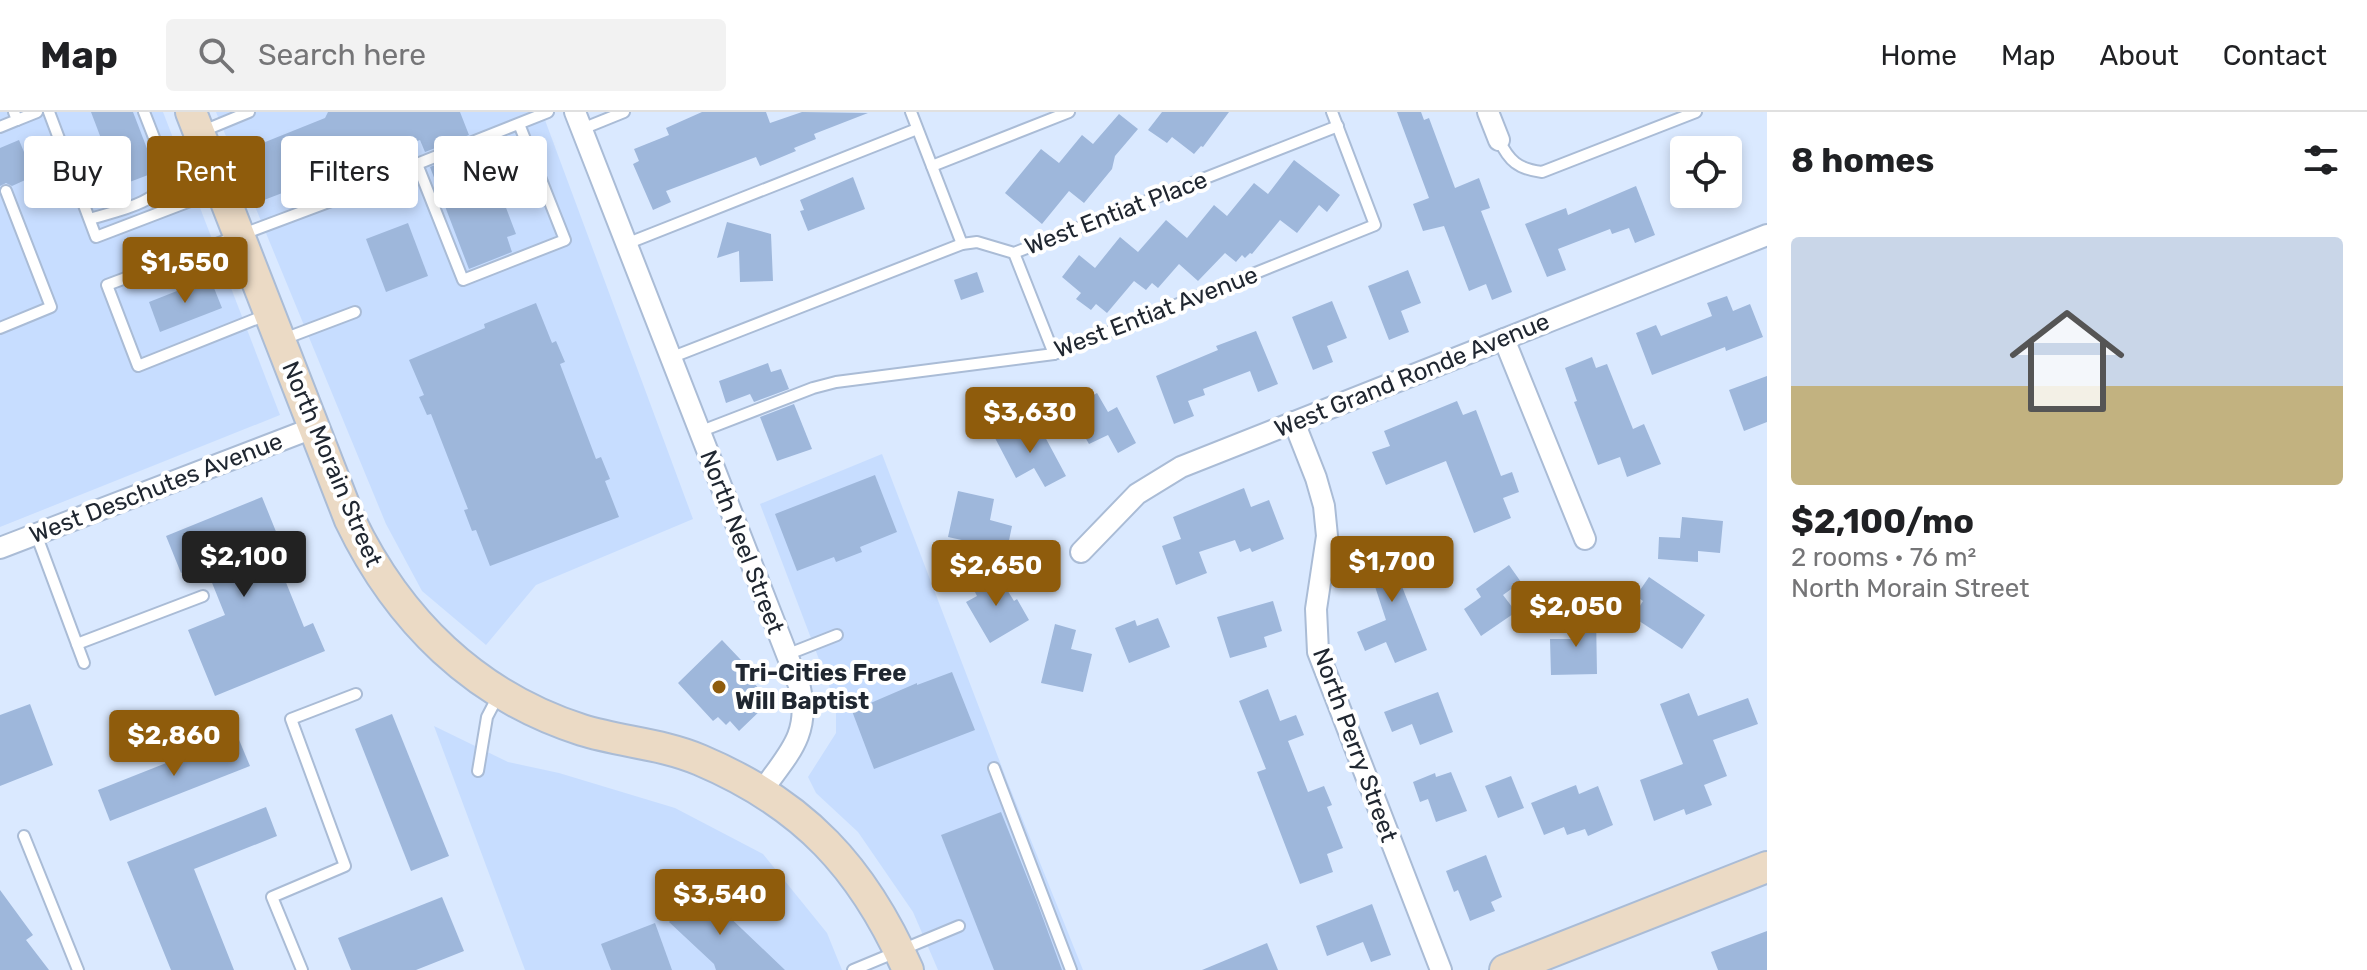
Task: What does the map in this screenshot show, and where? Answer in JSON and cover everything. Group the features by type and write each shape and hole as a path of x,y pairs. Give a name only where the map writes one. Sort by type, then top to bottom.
{"street":[{"path":"1488,112 1499,140"},
{"name":"North Neel Street","path":"578,120 800,688 804,721 794,744 762,791"},
{"name":"North Morain Street","path":"228,208 359,540 389,590 422,630 473,675 524,706 583,730 697,758 762,791"},
{"name":"West Grand Ronde Avenue","path":"1081,552 1122,508 1155,481 1181,467 1767,235"},
{"path":"1504,339 1585,539"},
{"name":"North Perry Street","path":"1294,422 1324,506 1327,536 1316,609 1318,652 1441,970"},
{"name":"West Deschutes Avenue","path":"0,548 313,428"},
{"path":"762,791 793,812 840,857 877,907 904,960"},
{"path":"1505,970 1767,867"}],"lane":[{"path":"0,127 16,116 37,112"},
{"path":"49,112 96,237 172,208"},
{"path":"90,219 142,202 165,187 169,176 144,112"},
{"path":"195,122 249,112"},
{"path":"519,124 565,240 463,280 417,164 548,112"},
{"path":"578,120 624,112"},
{"path":"911,112 962,244"},
{"path":"932,166 1069,112"},
{"path":"1332,112 1338,126"},
{"path":"1499,140 1508,158 1522,170 1542,172 1696,112"},
{"name":"West Entiat Avenue","path":"699,432 836,382 1054,354 1375,225 1338,126"},
{"name":"West Entiat Place","path":"670,358 962,244 977,242 1014,253 1338,126"},
{"path":"626,244 917,129"},
{"path":"0,328 51,307 6,191"},
{"path":"313,208 107,285 138,366 274,327 355,312"},
{"path":"1014,253 1054,354"},
{"path":"36,534 84,663"},
{"path":"77,644 203,596"},
{"path":"786,655 837,635"},
{"path":"478,771 487,717 500,692"},
{"path":"302,970 272,897 345,866 291,719 356,694"},
{"path":"994,768 1071,970"},
{"path":"24,836 78,970"},
{"path":"853,970 904,960 959,926"}],"shaded area":[{"path":"0,112 163,112 172,136 147,136 147,208 200,208 280,415 0,527"},
{"path":"216,112 542,112 693,519 536,585 486,645 422,591 386,524 256,208 265,208 265,136 226,136"},
{"path":"882,454 1083,970 938,970 913,912 858,832 816,793 808,777 836,733 836,704 760,504"},
{"path":"434,726 508,762 559,773 675,808 763,854 827,933 842,970 525,970"}],"building":[{"path":"91,112 133,112 147,149 147,175 131,181 131,136 100,136"},
{"path":"328,112 460,112 469,135 434,136 434,149 425,152 418,136 281,136 281,193 265,200 265,142 325,118"},
{"path":"702,112 766,112 770,123 802,112 868,113 814,134 816,139 794,148 796,151 760,166 756,157 666,191 671,202 653,210 633,164 639,161 634,149 669,135 666,128"},
{"path":"1162,112 1229,112 1203,147 1194,154 1172,137 1167,143 1148,130"},
{"path":"1397,112 1421,112 1424,120 1429,118 1455,188 1479,178 1490,208 1481,211 1512,292 1492,300 1486,284 1469,291 1444,226 1423,231 1413,204 1429,198"},
{"path":"1119,114 1138,129 1115,156 1112,169 1084,203 1069,191 1042,224 1005,193 1041,149 1059,163 1082,135 1093,144"},
{"path":"19,140 24,152 24,181 12,186 6,183 0,186 0,148"},
{"path":"1294,160 1340,195 1327,212 1319,205 1297,233 1280,220 1252,254 1245,258 1242,255 1236,262 1225,253 1198,281 1179,264 1158,288 1152,283 1146,290 1134,281 1107,313 1096,304 1091,310 1076,299 1081,293 1062,277 1079,255 1095,268 1120,237 1138,252 1166,220 1187,238 1214,205 1227,216 1254,183 1268,194"},
{"path":"853,177 865,209 808,231 800,211 804,210 800,200"},
{"path":"1636,186 1655,235 1635,243 1629,228 1612,234 1610,229 1558,249 1566,270 1547,277 1525,224 1566,208 1568,215"},
{"path":"446,208 506,208 516,234 507,237 512,252 469,269"},
{"path":"727,222 771,234 773,281 740,282 739,251 717,258"},
{"path":"408,223 428,276 386,292 366,239"},
{"path":"1408,270 1421,303 1401,311 1409,332 1389,340 1368,286"},
{"path":"977,272 984,292 961,300 954,280"},
{"path":"210,278 222,308 160,332 149,302"},
{"path":"1727,296 1733,311 1750,304 1763,337 1726,351 1725,347 1652,375 1636,333 1656,325 1661,336 1712,316 1707,303"},
{"path":"1332,301 1347,338 1327,346 1333,362 1313,370 1292,317"},
{"path":"536,303 552,343 556,341 565,362 560,364 596,459 601,457 610,479 605,481 619,517 490,566 476,530 472,531 464,510 468,509 431,414 427,415 419,397 424,395 409,360"},
{"path":"1256,331 1278,384 1258,392 1250,371 1203,389 1205,395 1188,401 1194,416 1174,424 1156,376 1218,350 1216,346"},
{"path":"1592,357 1596,368 1607,364 1633,429 1644,424 1661,464 1627,477 1620,457 1598,465 1574,402 1577,401 1565,368"},
{"path":"768,363 771,372 781,369 789,389 754,402 750,394 726,403 719,381"},
{"path":"1767,376 1767,422 1744,431 1729,390"},
{"path":"1097,393 1108,412 1117,407 1136,443 1118,453 1108,435 1089,444 1069,409"},
{"path":"1457,401 1463,415 1476,410 1501,476 1512,472 1519,492 1503,498 1511,518 1474,533 1446,461 1386,485 1372,452 1390,446 1384,431"},
{"path":"794,404 812,449 777,461 760,417"},
{"path":"1025,422 1035,440 1044,435 1066,476 1045,487 1034,468 1016,478 995,438"},
{"path":"875,475 897,532 860,547 862,552 836,562 834,557 797,571 775,514"},
{"path":"1244,488 1251,507 1269,500 1284,539 1252,552 1250,548 1240,552 1235,540 1199,552 1207,573 1176,585 1162,546 1181,539 1173,517"},
{"path":"958,491 994,499 990,520 1012,526 1007,550 948,537"},
{"path":"262,497 277,534 268,538 304,627 313,623 325,651 215,696 188,630 225,615 204,563 181,573 166,536"},
{"path":"1682,517 1723,521 1720,553 1698,551 1698,562 1658,559 1659,537 1680,538"},
{"path":"1400,539 1411,581 1401,584 1427,650 1395,663 1386,642 1365,651 1357,632 1386,620 1366,559 1370,558 1367,548"},
{"path":"1509,565 1521,582 1503,595 1516,612 1481,636 1464,609 1481,597 1476,589"},
{"path":"996,572 1029,620 990,643 966,602 977,596 972,586"},
{"path":"1649,577 1705,615 1682,649 1633,617 1643,601 1636,596"},
{"path":"1273,601 1282,631 1264,637 1267,647 1230,658 1217,617"},
{"path":"1596,615 1597,674 1551,675 1550,639 1571,639 1571,616"},
{"path":"1158,618 1170,647 1129,663 1115,628 1135,620 1137,626"},
{"path":"1055,624 1076,630 1071,649 1092,654 1083,692 1041,683"},
{"name":"Tri-Cities Free Will Baptist","path":"722,640 758,678 753,682 761,691 756,696 765,706 739,731 730,721 726,725 718,717 713,721 678,683"},
{"path":"952,672 975,730 874,769 852,711 917,683"},
{"path":"1268,689 1280,721 1296,715 1304,735 1288,741 1308,792 1324,786 1332,805 1327,807 1343,848 1327,854 1333,872 1300,884 1257,772 1266,769 1239,701"},
{"path":"1438,692 1453,732 1420,745 1412,724 1392,732 1384,712"},
{"path":"1689,693 1698,716 1748,698 1758,724 1713,740 1727,776 1704,785 1712,805 1686,815 1684,809 1654,821 1640,780 1683,764 1660,704"},
{"path":"30,704 53,765 0,786 0,715"},
{"path":"392,714 449,856 411,871 355,729"},
{"path":"237,735 250,766 110,821 98,790"},
{"path":"1451,772 1467,811 1436,822 1428,799 1420,802 1413,782 1435,773 1436,777"},
{"path":"1511,776 1524,808 1498,818 1485,786"},
{"path":"1576,785 1579,794 1598,786 1613,825 1588,836 1585,829 1567,835 1564,827 1544,835 1531,803"},
{"path":"266,807 277,836 194,869 234,970 171,970 127,862"},
{"path":"1001,812 1062,970 994,970 941,835"},
{"path":"1486,855 1502,897 1491,902 1495,911 1470,921 1458,890 1454,892 1446,871"},
{"path":"700,889 785,970 716,970 714,964 669,922"},
{"path":"0,890 33,935 26,940 49,970 0,970"},
{"path":"442,897 464,951 416,970 351,970 338,938"},
{"path":"1372,904 1391,955 1371,962 1363,942 1327,956 1316,926"},
{"path":"655,923 672,970 611,970 601,944"},
{"path":"1767,931 1767,970 1718,970 1711,952"},
{"path":"1267,943 1278,970 1202,970"}],"place":[{"name":"Tri-Cities Free Will Baptist","path":"719,687"}]}
